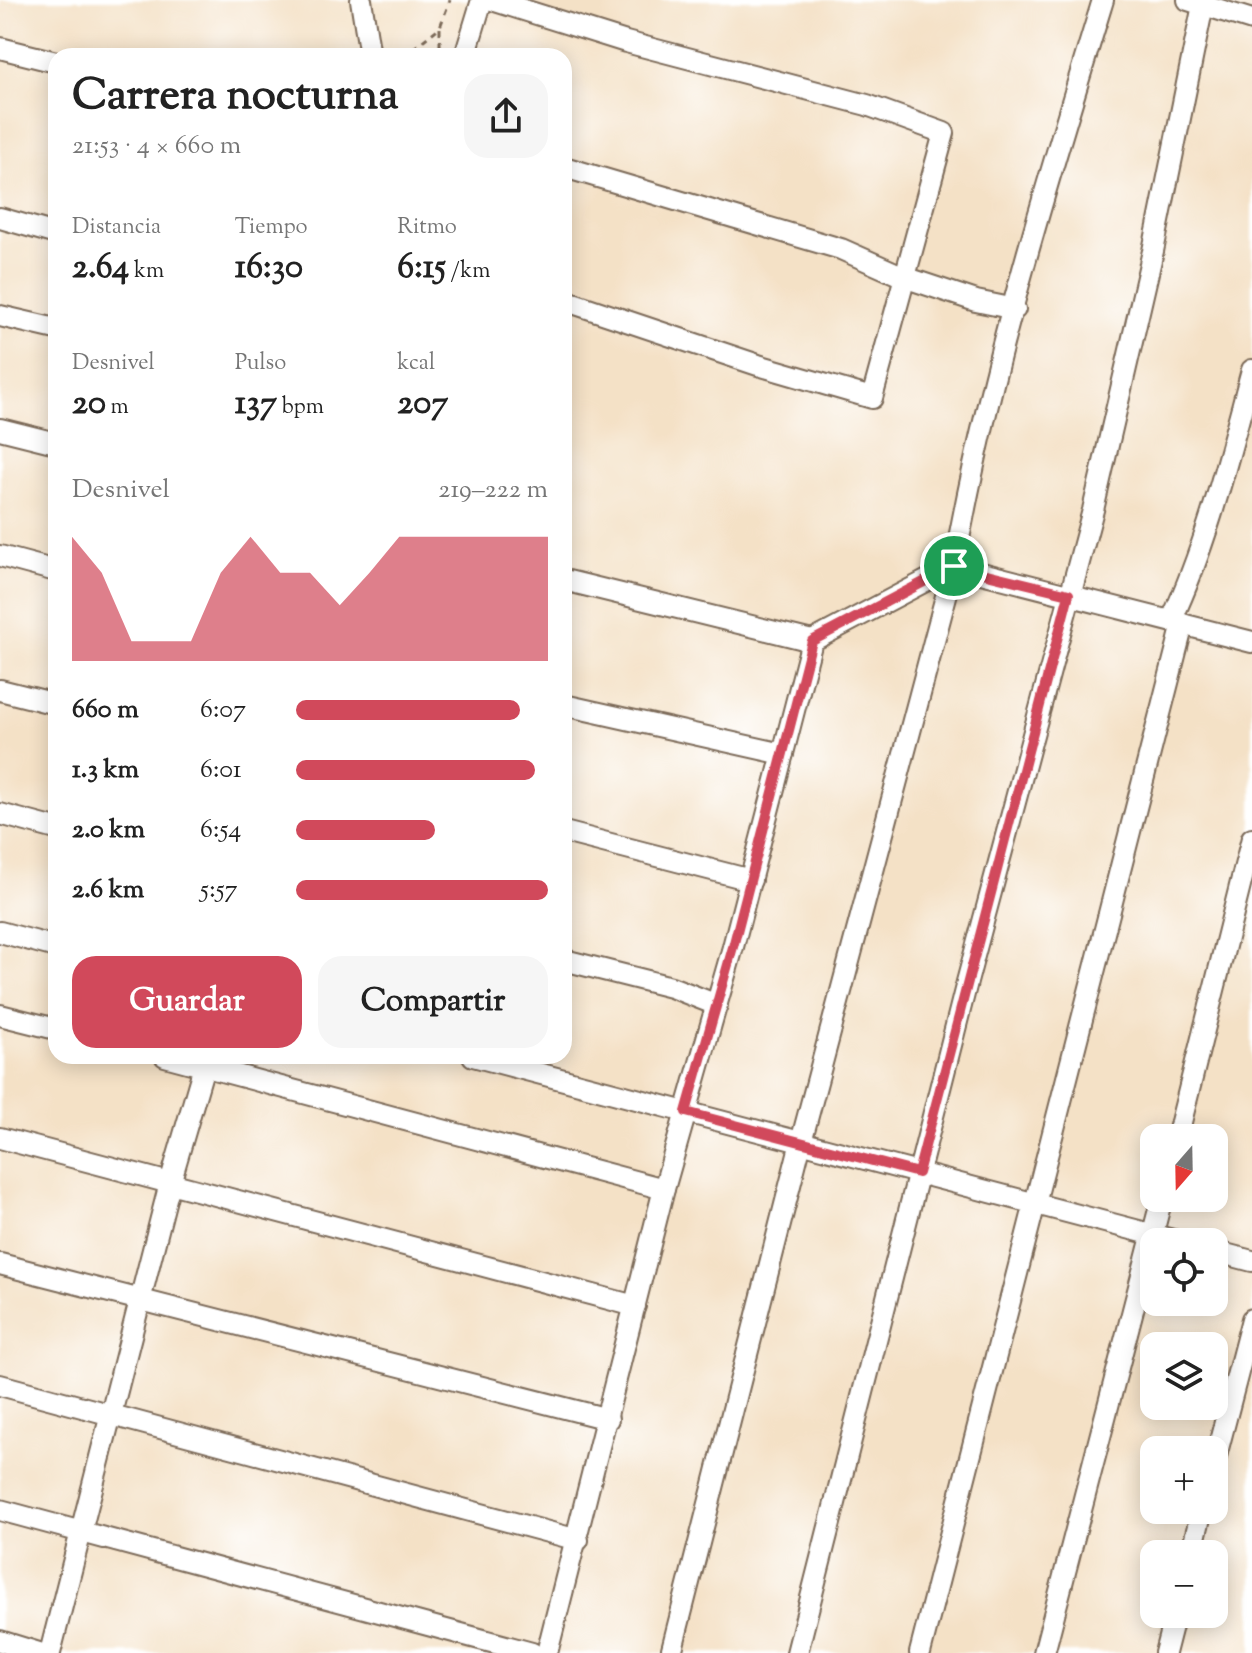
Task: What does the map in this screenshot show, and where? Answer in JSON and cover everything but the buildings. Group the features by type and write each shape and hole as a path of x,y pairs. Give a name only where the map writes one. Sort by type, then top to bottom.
{"street":[{"path":"361,0 367,48"},
{"path":"467,48 482,0"},
{"path":"492,0 626,42 867,105 944,133 872,398 758,365 572,303"},
{"path":"671,1653 801,1142 954,566 967,492 1040,205 1103,0"},
{"path":"797,1653 1069,594 1153,251 1198,1 1252,20"},
{"path":"0,48 48,60"},
{"path":"572,169 841,249 904,277 976,301 1015,309"},
{"path":"0,218 48,232"},
{"path":"0,316 48,327"},
{"path":"920,1653 1037,1204 1184,593 1221,482 1252,370"},
{"path":"0,429 48,441"},
{"path":"0,556 48,569"},
{"path":"572,582 812,641 954,566 1252,642"},
{"path":"547,1653 578,1540 664,1189 751,880 812,641"},
{"path":"0,690 48,702"},
{"path":"572,707 783,754"},
{"path":"0,814 48,827"},
{"path":"572,834 751,880"},
{"path":"1180,1124 1252,838"},
{"path":"0,932 48,945"},
{"path":"572,962 671,987 717,1005"},
{"path":"0,1015 48,1027"},
{"path":"50,1653 170,1183 205,1064"},
{"path":"217,1064 664,1189"},
{"path":"503,1064 1140,1232"},
{"path":"0,1138 635,1306"},
{"path":"1228,1255 1252,1261"},
{"path":"0,1264 608,1419"},
{"path":"1044,1653 1140,1285"},
{"path":"1221,1436 1252,1319"},
{"path":"0,1385 578,1540"},
{"path":"0,1510 532,1653"},
{"path":"1165,1653 1171,1628"},
{"path":"0,1641 39,1653"}],"path":[{"path":"440,48 440,27 450,0"},
{"path":"414,48 440,27"}],"route":[{"path":"954,566 1069,594 1024,779 918,1173 686,1112 733,947 812,641 954,566"}]}
